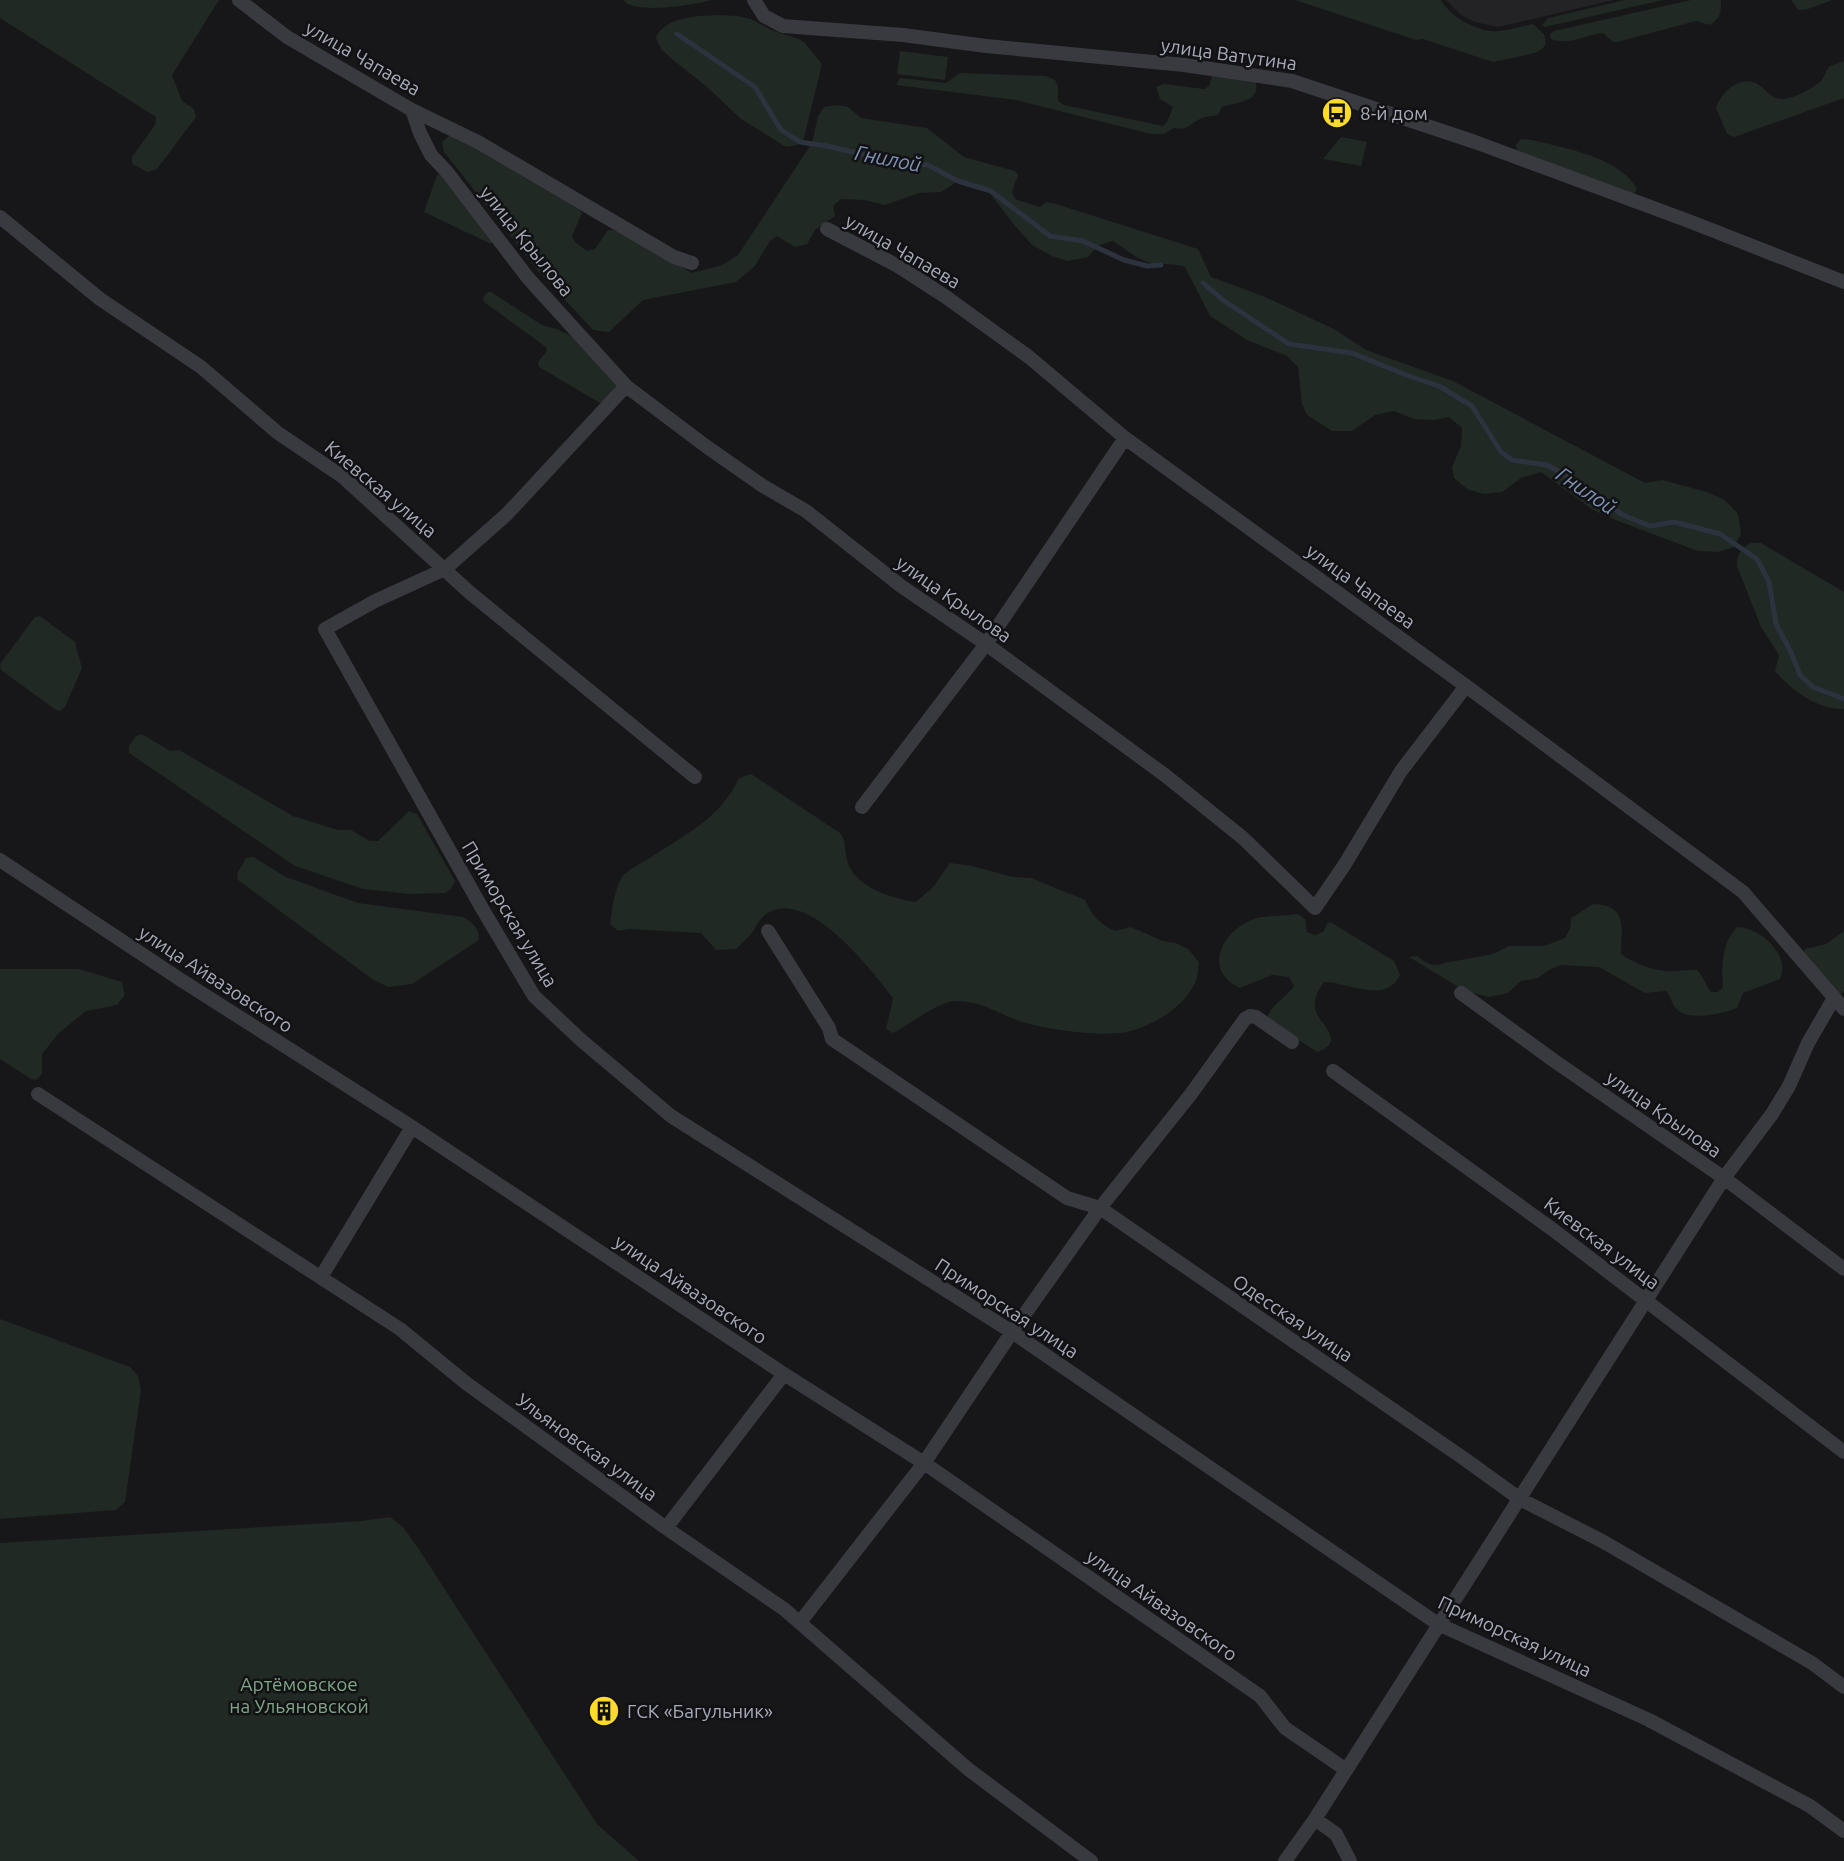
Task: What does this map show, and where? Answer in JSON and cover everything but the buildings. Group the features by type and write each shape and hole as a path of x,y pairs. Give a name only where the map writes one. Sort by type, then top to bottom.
{"street":[{"name":"улица Чапаева","path":"239,0 287,37 412,110 478,142 674,257 692,263"},
{"name":"улица Ватутина","path":"754,0 764,16 783,26 903,35 986,46 1184,65 1292,81 1475,142 1844,282"},
{"name":"улица Крылова","path":"412,110 431,155 528,278 626,386 763,486 806,511 901,586 986,644 1166,776 1243,838 1315,908 1401,771 1466,686"},
{"name":"Киевская улица","path":"0,217 100,299 193,361 278,433 343,477 480,601 695,777"},
{"name":"улица Чапаева","path":"827,229 898,266 1029,357 1125,438 1743,892 1844,1009"},
{"path":"445,569 507,514 626,386"},
{"path":"862,807 986,644 1125,438"},
{"name":"Приморская улица","path":"445,569 374,601 325,629 534,996 580,1040 671,1116 1012,1332 1438,1624 1649,1720 1810,1807 1844,1831"},
{"name":"улица Айвазовского","path":"0,860 181,980 412,1126 783,1374 924,1463 1260,1696 1285,1728 1345,1769"},
{"name":"Одесская улица","path":"768,931 829,1028 832,1039 1068,1198 1100,1209 1520,1499 1602,1541 1812,1663 1844,1687"},
{"name":"улица Крылова","path":"1461,993 1724,1178 1844,1269"},
{"path":"1284,1861 1315,1819 1724,1178 1772,1114 1834,998"},
{"path":"801,1621 924,1463 1012,1332 1100,1209 1250,1016 1256,1017 1292,1042"},
{"name":"Киевская улица","path":"1333,1071 1541,1220 1844,1452"},
{"name":"Ульяновская улица","path":"38,1094 400,1329 466,1384 801,1621 968,1769 1091,1861"},
{"path":"321,1277 412,1126"},
{"path":"666,1528 783,1374"},
{"path":"1315,1819 1336,1834 1350,1861"}],"shaded area":[{"path":"1446,0 1614,0 1498,27 1475,22 1461,15"}],"green space":[{"path":"0,0 219,0 172,75 182,101 194,109 196,117 157,169 148,172 132,164 132,157 155,125 156,117 0,18"},
{"path":"623,0 712,0 651,8 629,5"},
{"path":"1295,0 1441,0 1458,18 1474,27 1499,31 1533,24 1544,34 1546,44 1535,53 1493,62"},
{"path":"1625,0 1663,0 1545,27 1542,25 1548,18"},
{"path":"1691,0 1721,0 1718,17 1710,25 1696,21 1617,42 1613,42 1603,33 1570,41 1551,39 1550,34 1554,31"},
{"path":"1791,0 1832,0 1798,10"},
{"path":"716,15 751,19 771,30 799,39 822,64 804,138 797,145 786,147 741,119 661,49 656,38 666,26 682,19"},
{"path":"900,51 948,57 945,80 897,74"},
{"path":"1844,61 1844,98 1734,137 1727,134 1716,108 1722,96 1733,86 1745,81 1752,82 1775,98 1786,99 1814,86 1822,80 1830,66"},
{"path":"960,73 1046,76 1055,80 1058,101 1064,105 1163,126 1173,107 1160,99 1156,87 1164,84 1204,89 1209,86 1212,76 1255,80 1256,88 1252,97 1222,107 1218,115 1202,118 1185,128 1174,128 1164,134 1151,134 1016,100 896,85 900,78 946,83"},
{"path":"824,107 848,107 861,118 927,128 964,157 1015,171 1018,175 1012,192 1015,199 1040,207 1046,202 1056,204 1198,249 1211,277 1263,296 1334,329 1366,350 1453,381 1645,483 1662,480 1707,492 1725,500 1738,514 1741,534 1734,547 1718,552 1698,551 1593,510 1541,472 1521,478 1502,492 1484,494 1467,489 1454,478 1452,467 1461,446 1462,428 1449,417 1434,420 1414,419 1394,411 1375,415 1352,431 1332,431 1307,415 1302,404 1298,367 1287,356 1247,340 1210,316 1185,267 1147,262 1113,241 1099,245 1088,257 1068,261 1052,256 1032,245 989,192 972,182 957,182 941,192 919,193 885,205 864,200 841,199 833,206 835,216 815,230 807,244 795,247 777,236 770,241 755,266 736,282 643,300 609,332 593,330 539,272 444,152 442,142 451,134 578,209 582,213 572,236 575,242 587,251 595,249 608,230 614,230 692,273 722,265 738,255 812,143 818,116"},
{"path":"1341,137 1367,142 1361,166 1323,159"},
{"path":"1521,139 1575,151 1605,162 1629,178 1637,189 1633,195 1523,154 1517,150 1516,145"},
{"path":"442,174 493,241 491,244 424,212 437,175"},
{"path":"487,292 542,325 573,337 617,386 606,401 600,403 539,367 538,362 547,351 546,347 484,302 483,298"},
{"path":"1751,543 1761,543 1844,592 1844,709 1825,706 1806,698 1775,671 1779,655 1761,627 1737,566 1740,552"},
{"path":"40,616 75,642 82,668 65,707 60,711 1,670 0,664 35,617"},
{"path":"142,734 170,751 179,750 293,816 338,830 351,830 370,841 378,841 409,811 417,814 455,881 445,893 410,894 363,889 295,866 129,753 129,746 136,736"},
{"path":"751,774 840,833 851,869 875,890 916,902 933,887 950,863 1013,877 1031,878 1085,900 1097,918 1115,931 1131,927 1188,949 1199,962 1196,981 1183,1001 1166,1015 1127,1032 1091,1033 1036,1026 975,1003 955,1001 932,1009 893,1033 886,1029 893,998 855,952 820,922 802,912 785,909 768,913 736,949 716,950 701,933 629,929 618,931 610,924 615,894 624,874 700,825 722,804 739,778"},
{"path":"253,857 286,877 358,903 463,917 475,926 479,940 412,984 388,987 372,979 238,880 237,874 246,858"},
{"path":"1593,904 1605,905 1618,913 1622,927 1621,954 1639,964 1668,971 1697,970 1711,992 1718,992 1723,987 1725,947 1737,927 1755,932 1771,944 1781,961 1780,979 1743,993 1737,1008 1722,1013 1694,1016 1679,1011 1666,991 1645,993 1599,967 1561,965 1538,978 1521,981 1508,993 1489,997 1465,991 1409,957 1417,956 1436,965 1493,954 1509,946 1544,946 1565,938 1570,929 1571,918"},
{"path":"1298,914 1305,919 1307,932 1315,935 1323,932 1328,922 1332,923 1394,961 1400,975 1394,984 1386,989 1376,990 1324,982 1317,994 1315,1008 1331,1037 1326,1048 1317,1052 1267,1019 1271,1010 1294,986 1289,977 1272,975 1240,988 1221,971 1219,961 1226,941 1243,924 1259,918"},
{"path":"1844,931 1844,991 1841,994 1833,992 1803,956 1805,949 1826,944"},
{"path":"0,969 79,969 122,982 125,995 117,1005 86,1011 59,1033 42,1054 42,1074 36,1080 31,1079 0,1059"},
{"path":"0,1319 130,1367 138,1376 141,1390 125,1502 116,1510 0,1519"},
{"name":"Артёмовское на Ульяновской","path":"390,1517 403,1527 418,1548 597,1824 639,1861 0,1861 0,1543"}],"waterway":[{"name":"Гнилой","path":"677,34 755,87 781,130 800,142 895,162 928,165 958,181 991,191 1050,236 1083,241 1124,260 1147,266 1161,265"},
{"name":"Гнилой","path":"1203,283 1223,300 1289,344 1352,353 1439,386 1472,406 1501,452 1512,460 1547,465 1587,487 1621,514 1650,526 1674,522 1720,534 1757,559 1769,582 1776,624 1800,675 1813,687 1844,699"}],"place":[{"name":"8-й дом","path":"1337,113"},
{"name":"ГСК «Багульник»","path":"604,1711"}]}
